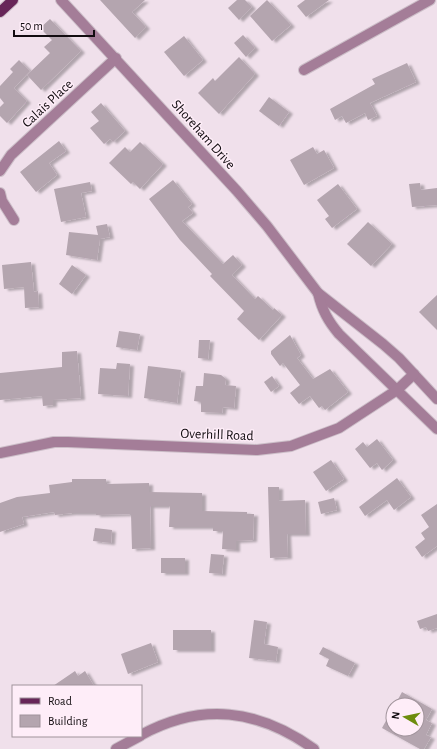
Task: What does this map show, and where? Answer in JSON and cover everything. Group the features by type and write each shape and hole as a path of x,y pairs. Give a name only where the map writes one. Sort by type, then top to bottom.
{"main road":[{"path":"0,12 13,0"}],"street":[{"name":"Shoreham Drive","path":"61,0 237,191 267,226 318,293 379,340 437,399"},
{"path":"304,70 430,0"},
{"name":"Calais Place","path":"0,171 11,155 116,58"},
{"path":"0,193 2,202 14,220"},
{"name":"Shoreham Drive","path":"318,293 321,308 327,320 344,339 437,429"},
{"name":"Overhill Road","path":"0,453 54,442 257,450 279,448 305,442 340,428 397,390 414,374"},
{"path":"142,735 165,724 189,717 222,713 243,715 264,722 290,734 314,749"},
{"path":"116,749 138,737"}],"building":[{"path":"100,0 145,0 132,12 146,27 135,38"},
{"path":"237,0 245,0 252,7 239,20 228,8"},
{"path":"267,0 291,25 272,41 250,16"},
{"path":"305,0 329,0 306,17 297,6"},
{"path":"50,19 81,51 41,90 27,75 50,53 44,47 52,40 40,28"},
{"path":"243,35 255,48 246,57 234,43"},
{"path":"184,36 203,60 184,76 164,52"},
{"path":"239,57 255,74 219,114 198,93 213,78 215,81"},
{"path":"19,60 30,71 14,88 27,101 7,123 0,116 0,107 4,103 0,98 0,86 13,72 10,69"},
{"path":"407,63 416,82 370,103 377,116 368,120 365,113 346,123 342,116 335,120 330,109 375,84 372,79"},
{"path":"269,97 289,112 279,126 259,111"},
{"path":"101,103 125,131 113,142 110,139 104,144 90,128 99,121 91,112"},
{"path":"59,141 66,151 49,163 57,175 36,192 20,172"},
{"path":"140,142 163,164 140,189 133,182 131,184 109,163 125,147 130,152"},
{"path":"313,147 317,154 324,150 334,168 304,185 290,160"},
{"path":"173,180 192,204 188,207 193,213 182,221 223,264 233,255 242,265 232,275 255,299 258,296 273,310 274,308 282,315 259,340 237,319 244,311 210,276 212,274 180,240 149,199"},
{"path":"90,182 92,191 81,193 86,217 61,222 54,189"},
{"path":"420,183 421,190 437,188 437,205 412,207 409,184"},
{"path":"338,184 357,209 332,228 325,219 329,216 317,200"},
{"path":"368,222 392,244 371,266 347,244"},
{"path":"107,224 110,237 100,239 97,260 66,255 69,232 98,235 96,226"},
{"path":"31,262 34,292 38,291 39,307 25,308 24,287 4,289 2,265"},
{"path":"72,265 86,275 72,294 59,284"},
{"path":"437,295 437,330 419,312"},
{"path":"119,331 140,334 137,350 116,347"},
{"path":"290,335 301,355 297,358 313,379 330,369 348,392 325,410 322,406 319,408 310,396 299,404 290,393 300,385 283,363 280,366 271,354 271,351"},
{"path":"199,340 210,340 208,359 198,358"},
{"path":"77,351 81,398 53,400 53,405 43,406 42,396 0,400 0,373 62,367 62,352"},
{"path":"117,363 130,364 128,396 98,394 100,368 116,369"},
{"path":"148,366 181,370 177,403 144,398"},
{"path":"204,373 221,375 226,379 225,385 236,386 234,408 223,407 222,413 201,412 201,402 194,401 196,386 203,386"},
{"path":"272,376 279,386 271,392 264,382"},
{"path":"377,439 393,460 382,470 377,463 370,468 355,449 363,442 367,447"},
{"path":"331,460 344,479 326,491 313,472"},
{"path":"397,478 411,497 394,510 387,500 365,516 359,507"},
{"path":"72,479 106,479 106,484 149,483 149,492 202,493 202,511 247,512 247,514 254,514 253,540 236,541 236,550 222,549 223,531 213,531 213,527 169,527 170,506 150,506 151,548 132,549 131,514 96,515 96,513 72,513 55,515 54,512 22,517 24,524 0,532 0,503 17,497 50,493 49,485 72,482"},
{"path":"268,487 279,487 279,501 305,500 306,534 287,534 288,557 270,558"},
{"path":"334,498 337,510 321,514 318,502"},
{"path":"437,504 437,546 422,557 415,547 425,539 421,533 429,527 421,515"},
{"path":"95,528 112,530 111,543 93,541"},
{"path":"211,554 224,555 222,574 209,573"},
{"path":"161,558 185,558 185,573 161,573"},
{"path":"437,614 437,628 428,631 426,627 420,629 417,621"},
{"path":"254,620 267,622 264,644 278,647 276,661 249,658"},
{"path":"173,630 211,630 211,650 173,650"},
{"path":"151,643 158,662 128,674 121,654"},
{"path":"323,647 355,663 348,676 326,666 329,659 319,654"},
{"path":"75,671 78,676 85,671 93,685 54,685"},
{"path":"402,692 411,697 399,697"},
{"path":"425,705 432,709 426,720 432,723 426,735 431,737 424,749 420,749 398,737 425,737"},
{"path":"385,723 385,730 382,728"}]}
